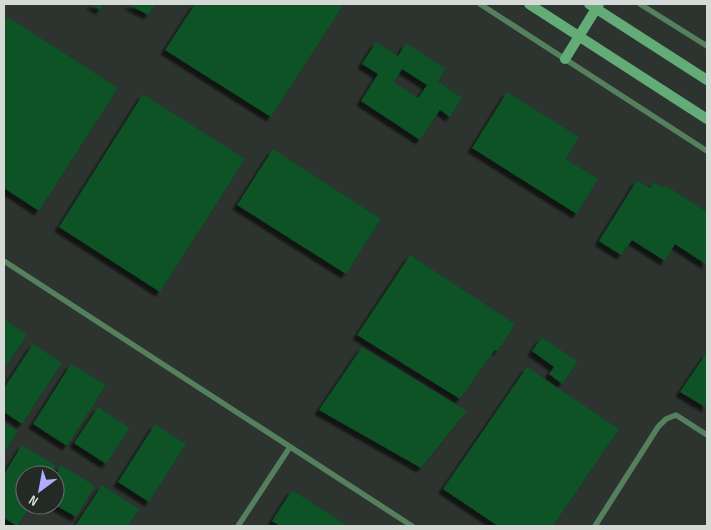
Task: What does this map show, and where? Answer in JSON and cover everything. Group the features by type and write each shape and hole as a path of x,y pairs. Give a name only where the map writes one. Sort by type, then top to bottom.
{"street":[{"path":"529,4 707,119"},
{"path":"565,59 595,5 707,80"}],"lane":[{"path":"480,4 707,151"},
{"path":"640,4 707,46"},
{"path":"4,261 412,526"},
{"path":"595,526 658,427 666,419 676,415 707,435"},
{"path":"238,526 290,447"}],"building":[{"path":"90,4 104,4 100,10"},
{"path":"128,4 156,4 148,15"},
{"path":"195,4 344,4 271,117 165,50"},
{"path":"8,17 118,88 39,211 4,188 4,23"},
{"path":"376,42 398,56 406,43 446,69 438,81 462,98 450,117 440,110 420,140 361,101 378,74 362,64","holes":["402,69 427,85 418,98 394,82"]},
{"path":"507,92 579,137 566,159 598,179 577,214 472,148"},
{"path":"143,94 245,159 160,292 59,227"},
{"path":"273,149 381,219 346,274 237,205"},
{"path":"637,180 650,188 654,182 664,188 665,185 707,212 707,265 675,244 665,261 632,240 621,255 599,241"},
{"path":"410,255 515,324 498,351 495,350 460,399 357,335"},
{"path":"4,319 27,335 4,369"},
{"path":"542,337 578,362 562,384 549,374 554,367 532,351"},
{"path":"33,344 62,363 22,424 4,412 4,388"},
{"path":"362,347 467,411 421,468 319,410"},
{"path":"707,352 707,408 680,392"},
{"path":"71,364 106,385 67,446 33,424"},
{"path":"527,367 619,429 553,526 498,526 443,489"},
{"path":"98,407 130,428 106,464 74,443"},
{"path":"4,422 18,431 4,453"},
{"path":"155,424 186,444 149,502 118,482"},
{"path":"22,445 54,465 15,465 15,515 25,515 17,526 4,518 4,474"},
{"path":"65,467 95,486 76,517 65,511"},
{"path":"102,485 139,509 128,526 75,526"},
{"path":"292,490 348,526 280,526 272,521"}]}
